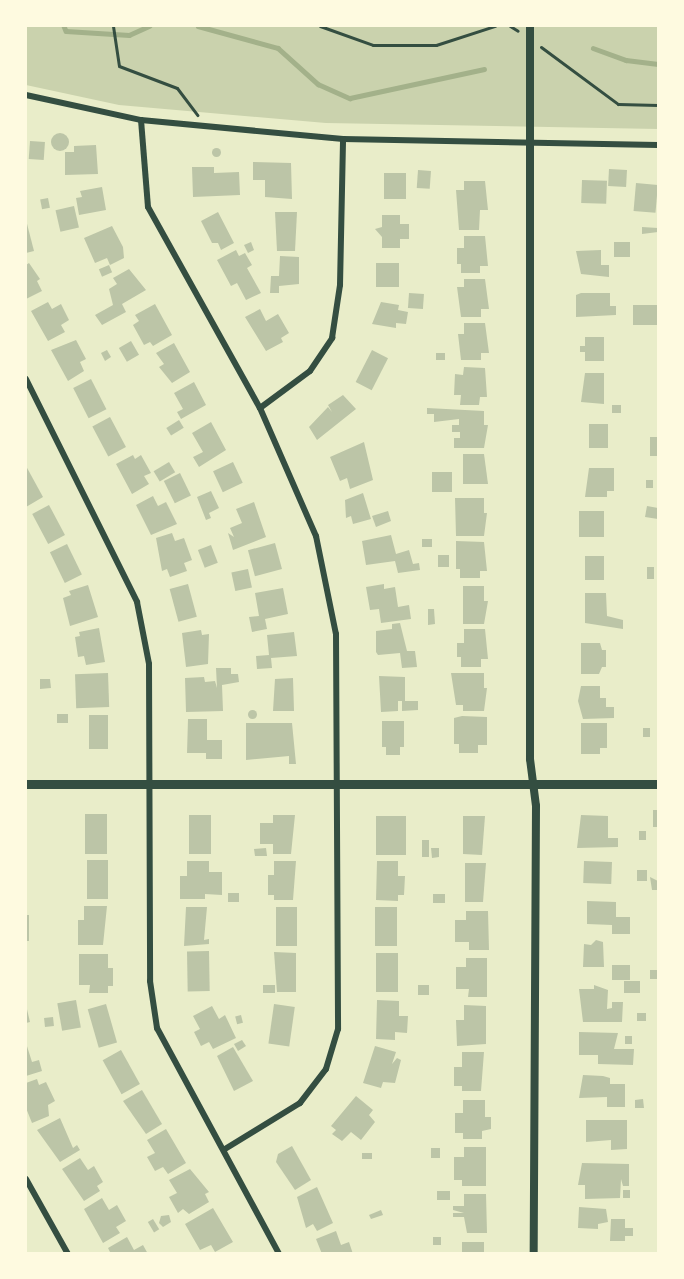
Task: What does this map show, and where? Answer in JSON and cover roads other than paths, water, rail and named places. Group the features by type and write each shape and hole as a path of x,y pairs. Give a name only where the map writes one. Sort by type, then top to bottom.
{"main road":[{"path":"26,784 658,784"}],"street":[{"path":"530,26 530,759 533,785 534,1254"},
{"path":"26,95 141,120 343,139 658,145"},
{"path":"141,120 148,207 260,408 316,536 336,634 338,1029 326,1069 300,1103 225,1149"},
{"path":"260,408 310,371 332,338 340,285 343,139"},
{"path":"26,379 137,602 149,664 150,981 157,1028 225,1149 279,1254"},
{"path":"26,1179 68,1254"}],"waterway":[{"path":"64,26 66,31 129,35 149,26"},
{"path":"198,26 278,48 318,84 350,98 484,69"},
{"path":"593,48 626,60 658,64"}]}
